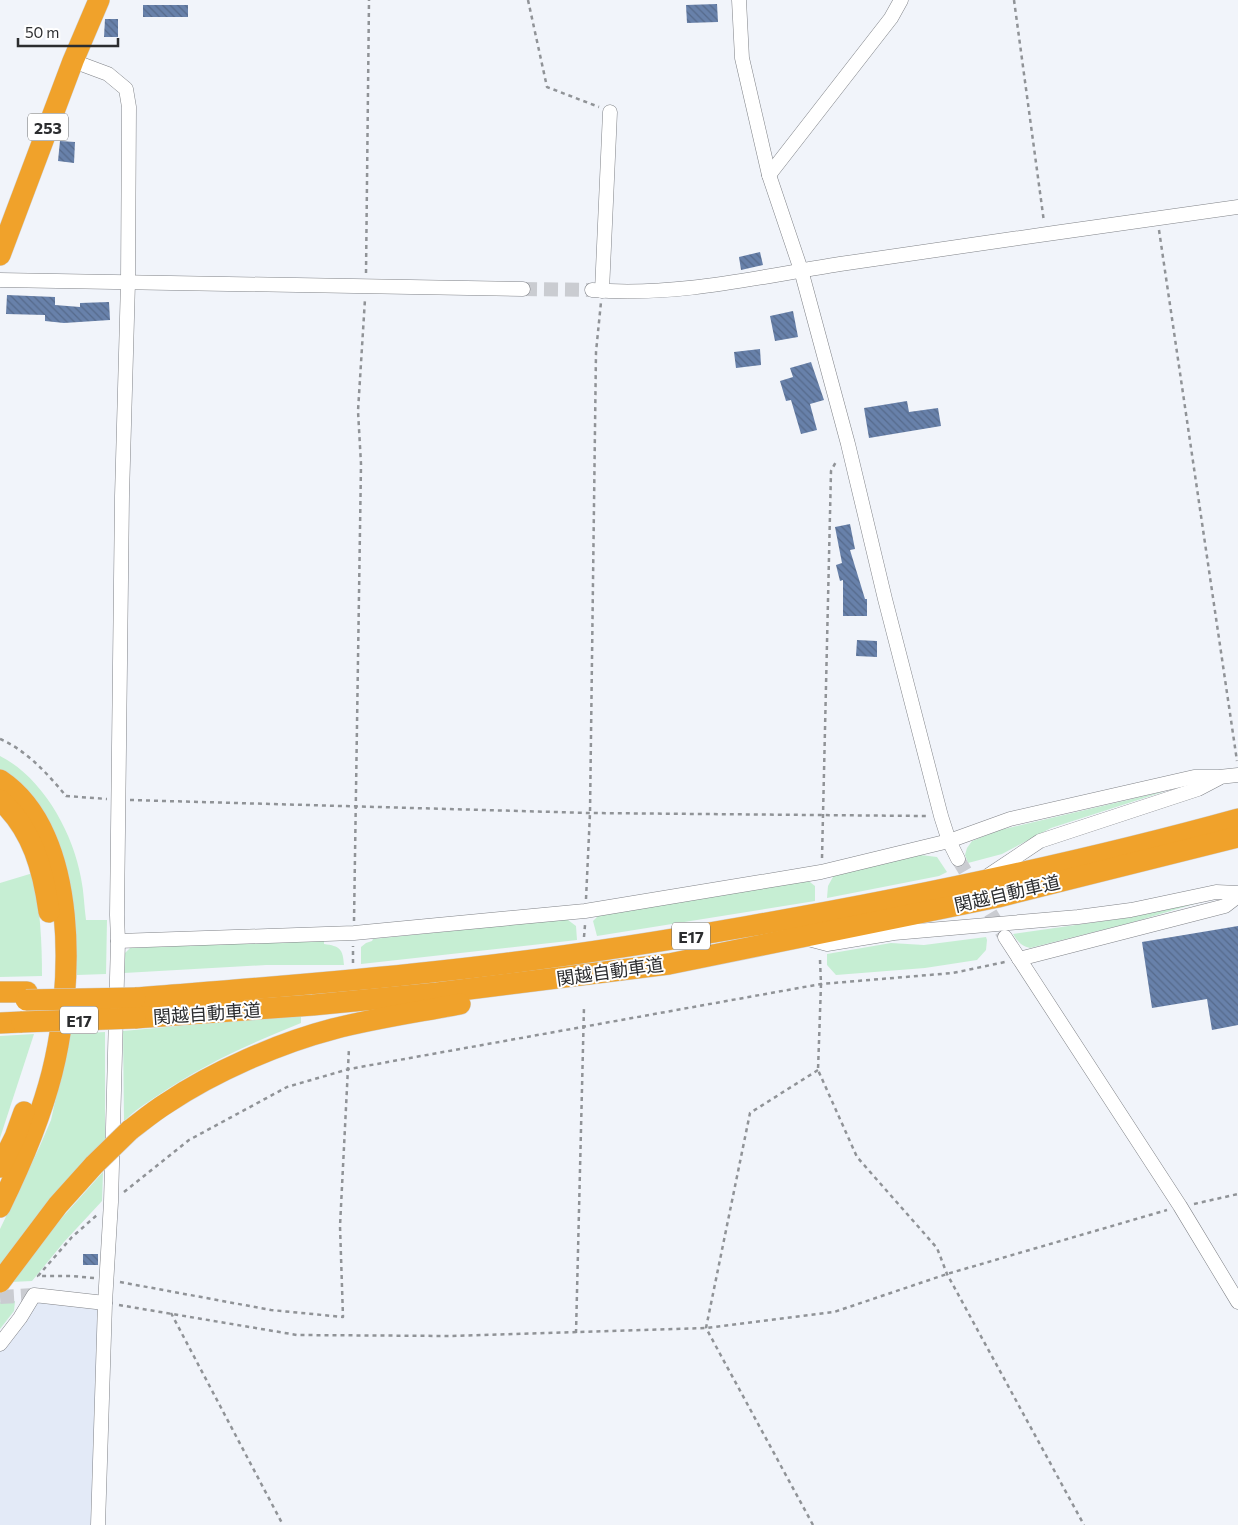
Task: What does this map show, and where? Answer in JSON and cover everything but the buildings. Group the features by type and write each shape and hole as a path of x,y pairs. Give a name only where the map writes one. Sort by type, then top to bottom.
{"highway":[{"name":"253","path":"0,255 99,0"},
{"path":"0,780 18,795 32,812 44,832 52,851 58,873 61,896 65,964 64,1006 52,1073 29,1142 0,1207"},
{"path":"0,800 14,814 26,831 40,865 48,911 52,965 49,1010 38,1070 29,1101 15,1137 0,1166"},
{"name":"関越自動車道","path":"0,1023 22,1022 135,1002 453,970 669,940 978,883 1238,819"},
{"name":"関越自動車道","path":"0,1001 26,996 135,1002 313,1005 437,993 669,964 998,896 1238,837"},
{"path":"0,1282 58,1205 94,1165 130,1130 167,1103 204,1081 248,1060 332,1029 669,964"},
{"path":"0,992 26,996"}],"street":[{"path":"739,0 742,58 769,175 801,270 848,444 887,608 941,816 949,841 958,859"},
{"path":"769,175 891,18 901,0"},
{"path":"74,61 108,74 126,89 129,107 128,282 122,474 118,941 111,1202 105,1303 98,1525"},
{"path":"610,112 597,291 671,290 718,285 801,270 1238,207"},
{"path":"0,280 523,289"},
{"path":"118,941 354,933 585,911 822,872 949,841 1010,819 1194,776 1219,778 1238,775"},
{"path":"978,883 1040,841 1198,789 1219,778"},
{"path":"800,936 827,944 894,933 1078,917 1132,910 1216,892 1238,895"},
{"path":"1019,959 1224,906 1238,895"},
{"path":"1004,937 1180,1206 1238,1302"},
{"path":"0,1344 20,1318 34,1295 105,1303"}],"path":[{"path":"353,964 361,464 358,411 366,287 369,0"},
{"path":"528,0 547,87 610,112"},
{"path":"1014,0 1045,234"},
{"path":"1158,218 1238,770"},
{"path":"586,898 590,813 597,291"},
{"path":"822,872 831,471 848,444"},
{"path":"0,739 28,757 54,781 66,796 119,800 355,808 590,813 941,816"},
{"path":"349,1048 349,1069 340,1226 343,1316 271,1310 106,1280 71,1276 38,1276 72,1237 111,1202 188,1140 287,1087 349,1069 821,984 953,973 1019,959"},
{"path":"820,960 818,1070 857,1157 937,1248 947,1274 1084,1525"},
{"path":"576,1333 584,1007"},
{"path":"813,1525 706,1328 750,1113 818,1070"},
{"path":"105,1303 297,1335 451,1336 706,1328 834,1312 947,1274 1180,1206 1238,1194"},
{"path":"171,1313 282,1525"}],"shaded area":[{"path":"34,1295 105,1303 98,1525 0,1525 0,1344"}],"green space":[{"path":"0,756 15,765 29,777 42,792 63,825 77,860 82,883 86,920 107,920 106,974 77,975 72,897 60,847 51,827 17,782 0,770"},
{"path":"1166,791 1051,828 1002,854 968,863 965,855 972,841 1000,830"},
{"path":"921,855 937,857 947,872 939,876 827,898 828,886 834,875"},
{"path":"33,873 40,924 42,976 0,977 0,883"},
{"path":"806,879 815,886 815,901 597,936 593,921 600,914"},
{"path":"1201,902 1130,923 1030,948 1020,943 1013,934 1132,917"},
{"path":"568,920 576,926 577,940 361,964 361,947 373,939"},
{"path":"986,937 986,950 977,960 925,968 836,975 827,965 827,954 891,943 924,945"},
{"path":"324,940 324,944 340,949 344,965 266,965 124,973 124,954 130,948"},
{"path":"301,1015 301,1023 245,1047 191,1074 144,1105 124,1121 123,1031"},
{"path":"105,1032 105,1141 0,1269 0,1229 51,1120 70,1034"},
{"path":"34,1034 0,1138 0,1036"},
{"path":"103,1172 102,1201 64,1242 32,1281 11,1282 60,1220"},
{"path":"15,1301 14,1311 0,1329 0,1302"}],"tunnel":[{"path":"523,289 592,290"},
{"path":"958,859 1003,934"},
{"path":"0,1297 34,1295"}]}
